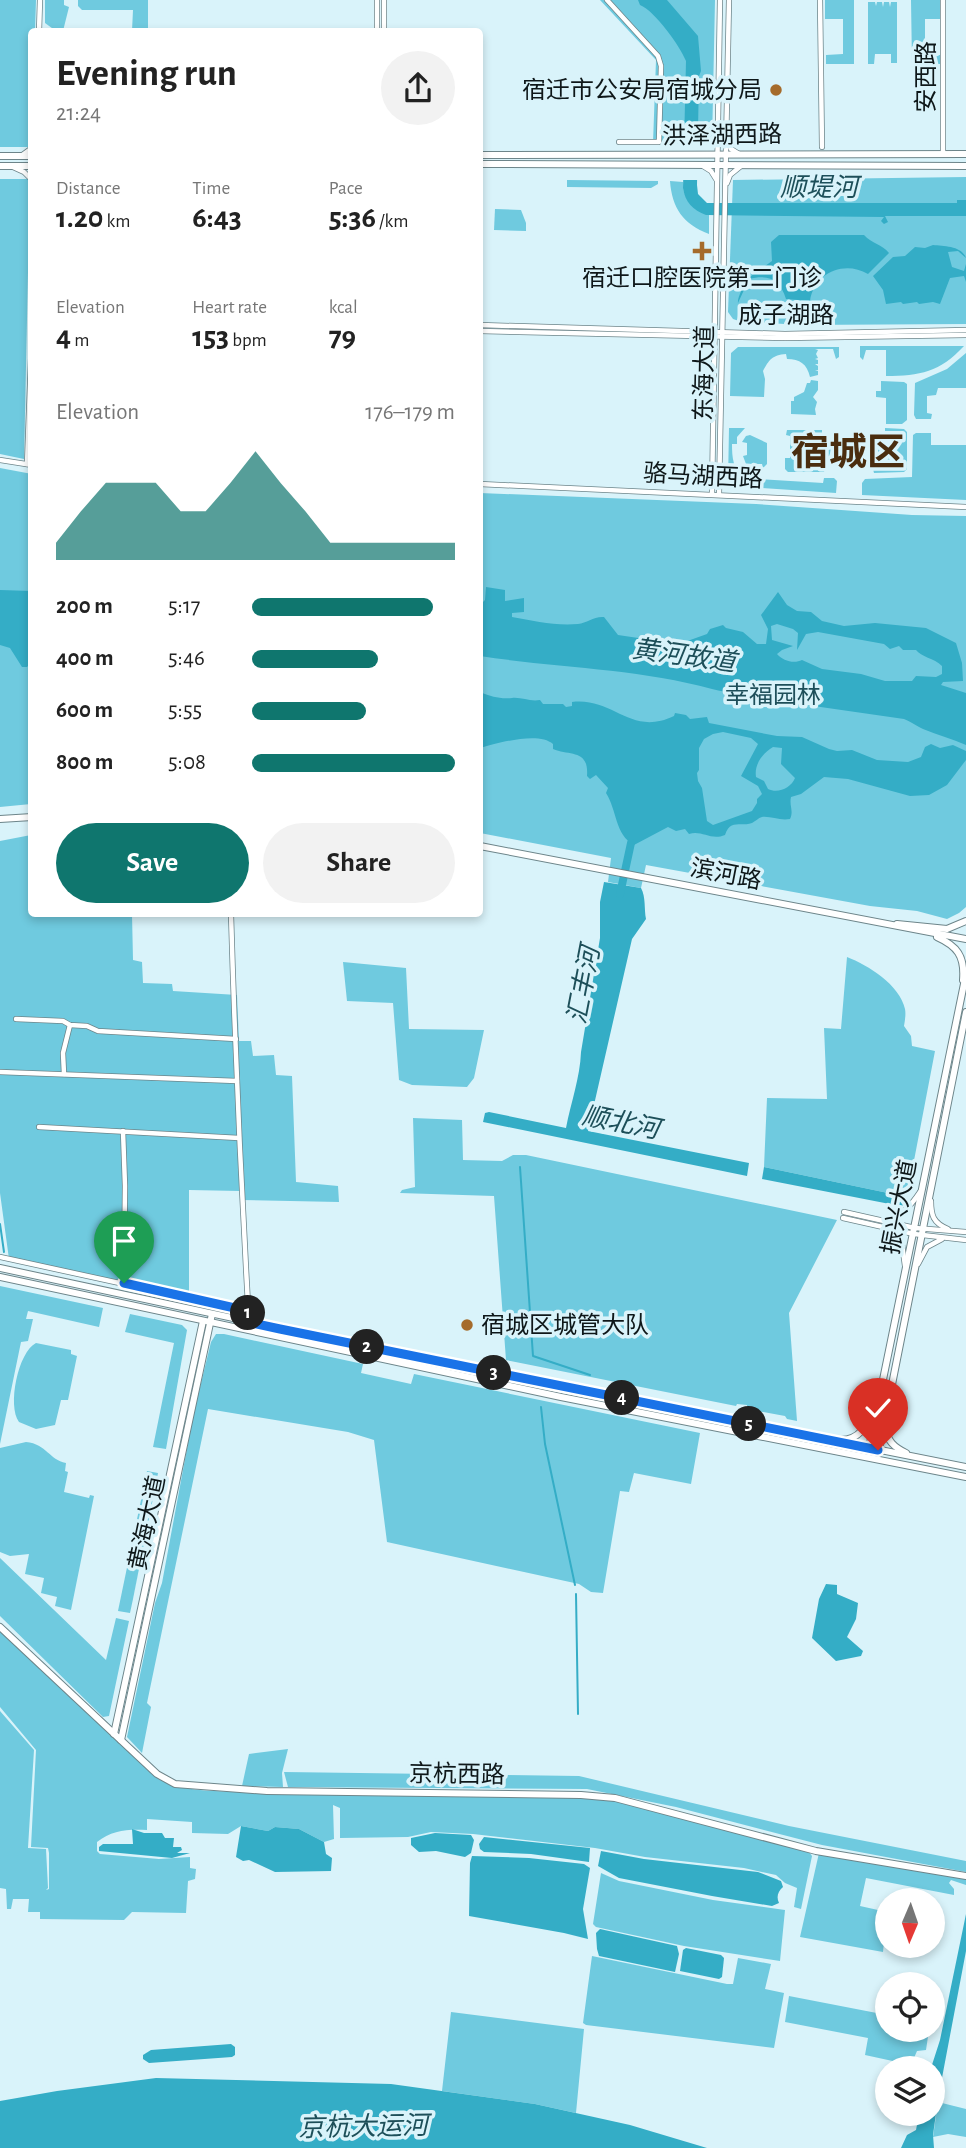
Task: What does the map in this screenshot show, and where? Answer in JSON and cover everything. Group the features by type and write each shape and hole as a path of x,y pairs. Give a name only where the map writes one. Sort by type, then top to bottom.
{"main road":[{"name":"洪泽湖西路","path":"483,155 690,160 699,164 743,155 966,154"},
{"path":"758,155 754,160 758,164"},
{"path":"2,156 28,156"},
{"name":"洪泽湖西路","path":"483,164 690,160 703,156 747,164 966,166"},
{"path":"0,166 28,166"},
{"path":"0,819 28,817"},
{"name":"滨河路","path":"483,847 966,939"},
{"path":"887,924 905,923 947,929 966,921"},
{"path":"887,924 939,937 954,945 962,962 961,1000"},
{"name":"振兴大道","path":"869,1448 966,974"},
{"name":"振兴大道","path":"878,1450 966,1012"},
{"path":"0,1268 424,1359 966,1467"},
{"path":"0,1277 573,1400 966,1477"},
{"name":"黄海大道","path":"121,1740 208,1313"},
{"name":"黄海大道","path":"114,1734 206,1323"},
{"path":"821,1438 846,1440 862,1432 881,1392"},
{"path":"890,1396 886,1426 889,1440 897,1448 928,1460"},
{"name":"京杭西路","path":"0,1627 157,1774 175,1784 267,1791 581,1795 615,1798 817,1851 966,1876"}],"street":[{"path":"39,28 40,0"},
{"path":"377,0 377,28"},
{"path":"384,0 384,28"},
{"path":"607,0 658,56 661,66 659,142 619,142"},
{"name":"东海大道","path":"719,494 726,190 718,140 720,0"},
{"name":"东海大道","path":"712,494 718,188 726,139 729,0"},
{"path":"821,0 822,148"},
{"name":"安西路","path":"943,0 943,154"},
{"path":"726,139 731,149 743,155"},
{"path":"703,156 715,149 718,140"},
{"path":"19,156 28,150"},
{"path":"699,164 715,175 718,188"},
{"path":"726,190 730,176 747,164"},
{"path":"13,166 28,176"},
{"name":"成子湖路","path":"483,325 714,335"},
{"name":"成子湖路","path":"483,331 714,335 966,333"},
{"path":"0,460 28,464"},
{"name":"骆马湖西路","path":"483,484 966,507"},
{"path":"231,917 248,1322"},
{"path":"16,1019 63,1021 98,1031 128,1034 236,1039"},
{"path":"64,1074 63,1053 70,1024"},
{"path":"0,1072 237,1081"},
{"path":"39,1127 239,1138"},
{"path":"123,1131 124,1283"},
{"path":"882,1221 895,1218 907,1210 923,1185"},
{"path":"931,1193 931,1215 934,1220 955,1231"},
{"path":"914,1231 882,1221 844,1215 890,1229 966,1240"},
{"path":"890,1229 902,1244 906,1272"},
{"path":"923,1232 966,1232"},
{"path":"915,1272 927,1247 937,1240 947,1238"},
{"path":"0,1257 248,1311"}],"green space":[{"path":"0,0 36,0 35,28 28,28 28,147 0,147"},
{"path":"45,0 64,0 64,5 69,7 64,28 52,28 45,23"},
{"path":"78,0 148,0 148,28 132,28 133,10 82,10 78,6"},
{"path":"600,0 715,0 712,144 653,143 656,60"},
{"path":"825,0 854,0 854,64 826,64 826,55 843,54 843,19 825,19"},
{"path":"911,0 940,0 940,19 925,19 925,55 940,55 940,64 912,64"},
{"path":"868,2 875,2 876,6 877,2 882,2 883,7 884,2 889,2 890,7 891,2 897,2 897,63 891,63 891,54 875,54 874,64 868,64"},
{"path":"966,177 966,324 799,325 739,321 733,319 728,312 733,180"},
{"path":"0,179 28,179 24,459 0,454"},
{"path":"567,180 658,181 658,184 651,188 567,187"},
{"path":"670,181 683,182 684,193 709,215 709,234 692,225 680,214 673,199"},
{"path":"495,209 521,210 526,231 494,230"},
{"path":"860,346 964,346 946,362 929,371 886,376 886,350 866,350 863,360 860,357"},
{"path":"738,347 839,347 839,357 836,359 833,349 815,349 818,350 818,358 815,359 818,364 815,364 818,370 815,370 818,375 810,377 802,363 787,359 786,354 774,357 763,371 764,397 730,396 731,353"},
{"path":"966,353 966,388 938,388 936,395 927,396 927,413 932,414 931,419 916,419 915,383 947,369"},
{"path":"811,380 818,381 818,390 813,397 817,402 816,415 791,414 791,401 804,392"},
{"path":"881,381 907,384 907,420 902,424 886,424 886,398 876,397 876,391 881,391"},
{"path":"729,428 745,428 737,437 737,444 732,444 734,463 744,478 823,483 824,478 834,478 837,481 836,493 731,486 728,482"},
{"path":"885,428 904,429 907,432 907,469 904,472 874,473 867,447 895,446 892,436 885,436"},
{"path":"787,430 822,430 822,435 810,436 806,446 832,447 824,472 788,472 785,469 785,458 790,458 790,436 786,435"},
{"path":"931,433 931,445 966,445 966,500 862,495 862,483 865,479 912,477 913,435"},
{"path":"750,435 767,443 767,464 763,468 762,464 751,464 751,468 746,464 743,456 747,455 747,443 742,442"},
{"path":"0,468 28,473 28,804 0,807"},
{"name":"幸福园林","path":"483,493 966,516 966,907 947,919 917,911 870,906 646,865 641,888 608,882 611,858 483,834"},
{"path":"28,836 28,917 132,917 133,960 142,962 143,983 172,984 173,991 237,995 239,1041 251,1041 253,1056 274,1055 276,1075 292,1076 296,1182 338,1186 339,1202 241,1200 240,1191 189,1190 189,1294 9,1259 0,1193 0,841"},
{"path":"847,957 882,977 897,992 905,1009 904,1026 911,1036 912,1046 935,1051 907,1197 764,1167 767,1098 827,1099 824,1028 841,1029"},
{"path":"343,962 406,968 409,1029 484,1030 474,1078 467,1087 412,1085 399,1080 393,1003 347,1001"},
{"path":"413,1118 462,1120 463,1160 502,1161 513,1155 526,1155 837,1220 789,1313 797,1421 747,1409 747,1405 736,1406 506,1360 494,1196 400,1193 415,1187"},
{"path":"0,1286 103,1308 99,1327 28,1311 26,1319 33,1319 28,1341 21,1342 0,1444"},
{"path":"130,1314 182,1325 187,1330 166,1449 153,1447 174,1343 125,1332"},
{"path":"216,1334 363,1364 361,1373 411,1384 414,1374 700,1433 691,1484 634,1473 629,1492 620,1491 603,1593 591,1592 579,1584 387,1542 374,1440 348,1432 208,1409 147,1703 151,1707 142,1753 127,1737 155,1603 162,1583 193,1416 211,1342"},
{"path":"36,1343 71,1350 71,1354 77,1356 68,1400 61,1400 55,1425 36,1429 19,1422 14,1392 24,1357"},
{"path":"26,1442 39,1446 66,1463 65,1471 68,1472 64,1492 89,1498 90,1495 94,1496 71,1610 55,1606 57,1597 41,1593 44,1578 25,1574 29,1554 10,1556 0,1552 0,1448"},
{"path":"147,1471 158,1473 130,1613 118,1611"},
{"path":"0,1558 106,1660 116,1618 129,1621 109,1716 103,1717 0,1616"},
{"path":"0,1629 154,1776 173,1785 235,1792 600,1798 621,1801 809,1852 812,1856 801,1909 794,1907 797,1888 776,1875 744,1868 473,1834 431,1832 408,1837 340,1838 340,1808 333,1805 334,1839 324,1842 299,1829 275,1827 268,1831 241,1826 228,1834 192,1833 192,1822 147,1819 147,1830 120,1831 97,1842 97,1851 100,1854 159,1859 190,1857 190,1868 196,1869 195,1879 188,1881 186,1913 132,1912 124,1920 40,1919 40,1912 28,1912 29,1899 13,1899 11,1909 7,1909 6,1889 0,1888 0,1711 34,1750 28,1848 46,1849 46,1890 49,1889 49,1853 48,1848 31,1847 36,1750 0,1707"},
{"path":"288,1749 282,1773 283,1787 242,1786 249,1754"},
{"path":"284,1772 579,1776 789,1826 966,1861 966,1872 822,1845 676,1807 587,1789 288,1787"},
{"path":"819,1853 966,1878 966,1885 951,1880 949,1883 954,1889 954,1895 945,1893 945,1888 918,1888 866,1878 860,1906 875,1909 875,1951 800,1937"},
{"path":"601,1873 619,1881 713,1900 785,1910 780,1961 684,1946 596,1927 593,1924"},
{"path":"592,1956 727,1984 733,1984 738,1958 771,1964 765,1989 784,1993 774,2048 586,2025 583,2023"},
{"path":"789,1996 875,2013 875,2042 927,2042 926,2050 917,2051 915,2056 875,2057 865,2055 868,2038 785,2022"},
{"path":"451,2012 584,2029 576,2113 535,2104 442,2091"},
{"path":"945,2104 966,2109 966,2137 948,2134 933,2137 935,2126 945,2126"}],"water":[{"path":"638,0 667,0 698,36 701,71 697,185 698,194 707,203 957,203 957,200 966,200 966,216 885,216 888,222 884,224 881,221 884,217 706,215 697,211 690,205 683,188 686,61 666,30"},
{"path":"779,235 864,235 889,253 868,274 849,268 824,276 817,283 810,301 786,299 777,283 763,277 749,279 738,303 747,279 772,261 771,242"},
{"path":"915,247 952,247 964,254 966,258 958,251 948,252 952,267 964,271 966,264 966,282 964,276 950,278 940,304 886,304 883,290 873,276 893,257 905,256"},
{"name":"黄河故道","path":"486,587 505,590 505,601 524,598 524,612 512,613 512,617 569,624 604,617 618,635 679,644 723,625 743,632 757,644 766,644 768,629 761,615 778,592 787,605 797,611 811,612 822,621 844,626 875,623 926,628 956,643 962,663 963,681 943,682 941,685 966,693 966,745 904,719 730,693 626,672 483,656 483,602","holes":["777,624 798,633 797,650 806,634 818,632 884,644 890,649 899,646 903,650 916,650 942,666 942,674 936,677 916,676 912,681 885,681 861,674 822,669 802,660 789,661 777,654 793,646 772,640 771,626"]},
{"path":"0,590 28,591 28,666 22,667 10,648 0,645"},
{"path":"483,693 500,698 540,700 543,704 563,704 566,707 572,706 572,702 587,702 645,722 659,721 674,716 675,713 686,715 690,719 707,717 709,723 777,736 802,737 829,749 852,750 877,760 908,762 921,757 925,747 931,744 940,748 953,745 966,751 966,760 947,785 929,795 910,796 848,779 824,777 801,794 791,797 790,819 762,817 752,823 733,825 720,837 689,834 685,829 676,831 668,827 634,845 620,829 606,793 608,788 596,775 590,779 587,776 587,767 582,757 553,749 553,744 538,738 483,747","holes":["723,732 751,738 758,744 741,776 758,786 762,794 752,811 713,825 707,821 702,788 698,781 699,748 704,739","773,747 782,748 781,764 795,778 784,789 768,789 764,781 756,777 756,768 766,752"]},
{"path":"604,882 641,888 646,919 632,939 588,1131 749,1163 747,1176 483,1122 485,1113 489,1112 566,1128 579,1071 600,938 600,902"},
{"path":"764,1167 907,1197 905,1205 900,1206 762,1179"},
{"path":"826,1584 837,1585 837,1594 858,1603 856,1619 847,1637 863,1651 861,1656 836,1661 812,1638 819,1599"},
{"path":"241,1826 268,1831 275,1827 299,1829 324,1842 326,1854 332,1858 331,1871 275,1872 249,1860 243,1861 236,1857"},
{"path":"132,1829 144,1833 162,1833 165,1838 174,1838 173,1847 181,1847 182,1850 177,1853 190,1853 172,1858 99,1851 103,1844 133,1844"},
{"path":"435,1833 471,1835 474,1840 471,1853 465,1857 436,1851 419,1852 411,1845 411,1838"},
{"path":"484,1837 590,1848 589,1862 531,1854 484,1852 479,1844"},
{"path":"601,1851 644,1859 758,1872 781,1881 783,1887 778,1894 779,1903 772,1906 619,1878 598,1866"},
{"path":"472,1856 529,1858 584,1864 590,1868 583,1909 588,1939 469,1916"},
{"path":"966,1914 966,1951 945,2062 945,2056 935,2056 939,2042 945,2042 945,2016"},
{"path":"600,1929 677,1946 679,1954 675,1972 599,1956 596,1933"},
{"path":"686,1948 721,1955 724,1958 722,1977 719,1979 680,1971 683,1950"},
{"path":"231,2044 235,2047 235,2055 232,2057 149,2063 143,2059 143,2055 151,2050"},
{"name":"京杭大运河","path":"156,2078 391,2084 535,2104 630,2125 707,2148 0,2148 0,2101"},
{"path":"917,2126 934,2126 934,2148 901,2148 907,2135 916,2130"}],"pier":[{"path":"681,144 702,144 700,180 680,180"}],"waterway":[{"name":"汇丰河","path":"620,894 631,843"},
{"path":"520,1167 533,1356 590,1375"},
{"path":"0,1224 4,1252"},
{"path":"541,1407 545,1444 575,1585"},
{"path":"576,1594 578,1714"}],"place":[{"name":"宿迁市公安局宿城分局","path":"776,90"},
{"name":"宿迁口腔医院第二门诊","path":"702,251"},
{"name":"宿城区城管大队","path":"467,1325"}],"district":[{"name":"宿城区","path":"848,452"}],"route":[{"path":"124,1283 248,1311 248,1322 878,1450"}],"water label":[{"name":"顺堤河","path":"819,187"},
{"name":"顺北河","path":"621,1122"}]}
